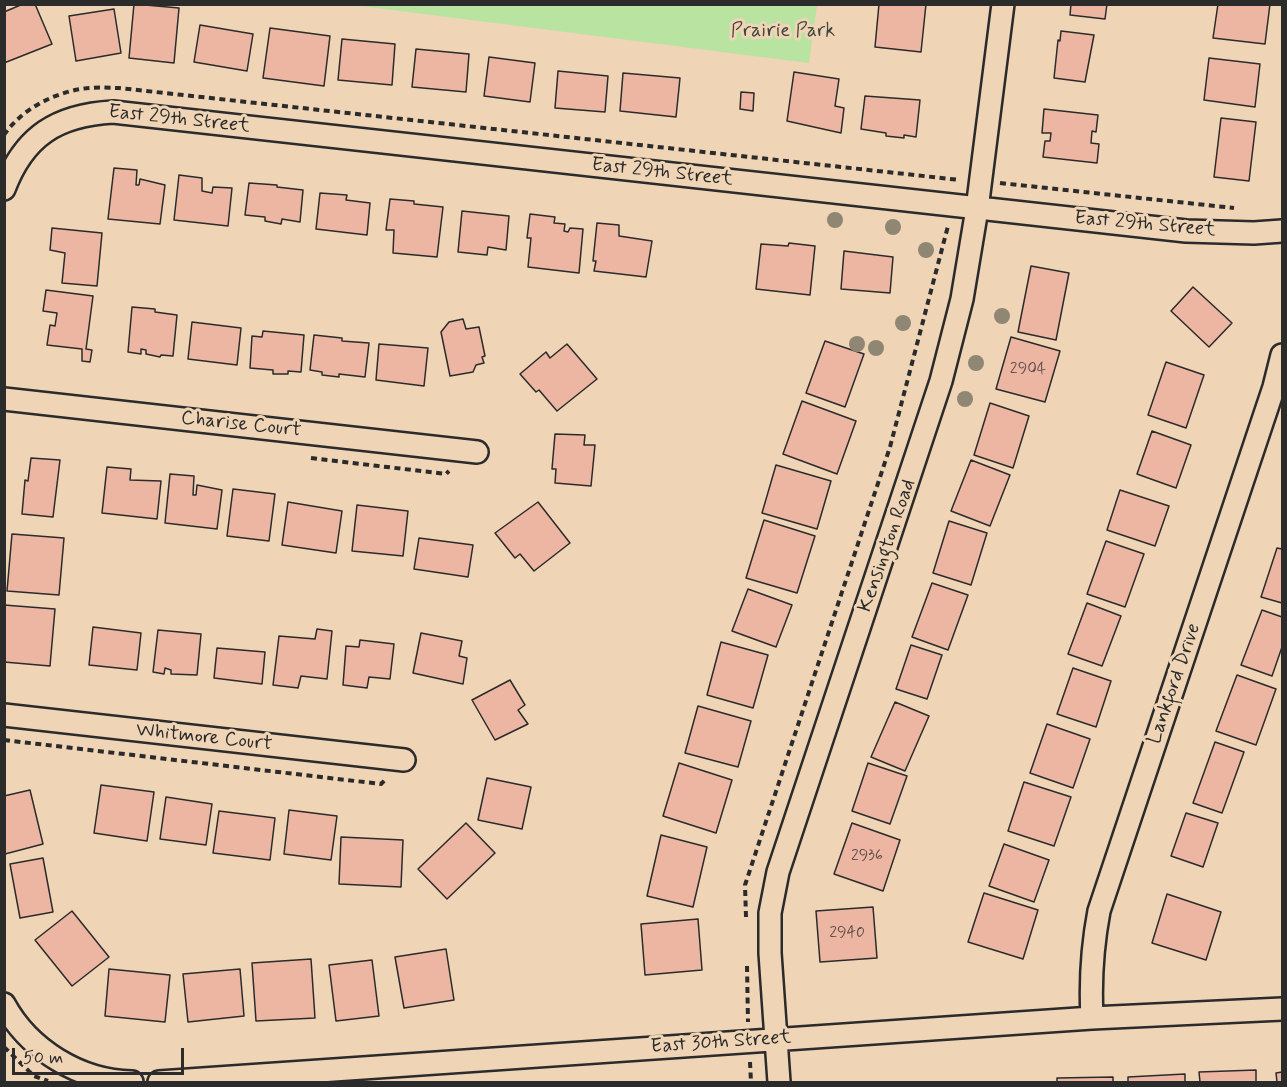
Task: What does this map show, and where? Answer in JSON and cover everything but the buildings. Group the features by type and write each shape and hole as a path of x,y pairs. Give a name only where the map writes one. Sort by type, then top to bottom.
{"street":[{"name":"Kensington Road","path":"779,1083 770,953 771,913 778,872 942,381 962,299 977,208 1003,4"},
{"name":"East 29th Street","path":"4,189 13,166 27,147 45,131 66,119 88,113 113,112 1186,231 1254,233 1282,231"},
{"name":"Lankford Drive","path":"1092,1018 1090,986 1092,948 1099,911 1275,387 1282,355"},
{"name":"Charise Court","path":"4,399 477,452"},
{"name":"Whitmore Court","path":"4,715 404,760"},
{"path":"4,1004 27,1035 64,1064 95,1077 132,1083"},
{"name":"East 30th Street","path":"159,1083 1092,1018 1282,1009"}],"path":[{"path":"4,740 381,784 404,760"}],"green space":[{"name":"Prairie Park","path":"353,5 817,5 809,63"}]}
